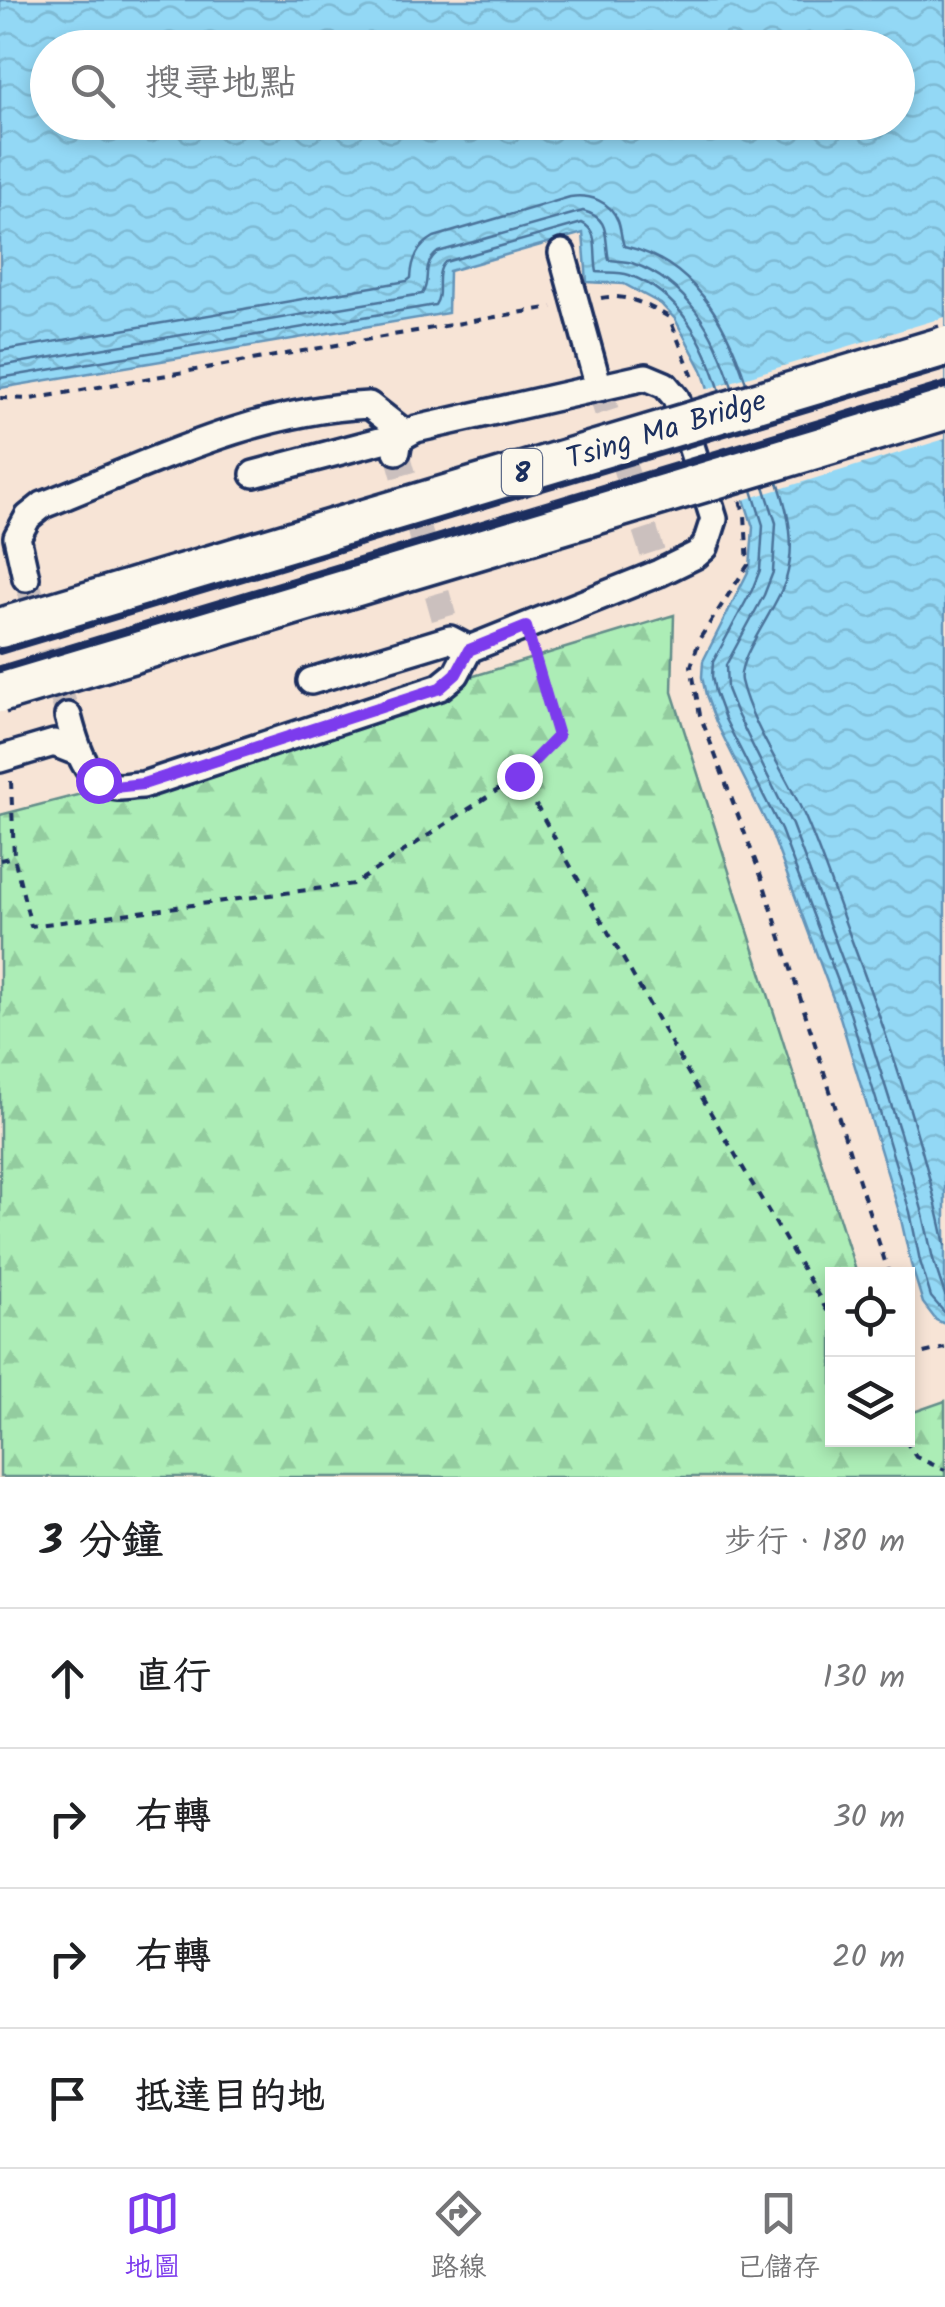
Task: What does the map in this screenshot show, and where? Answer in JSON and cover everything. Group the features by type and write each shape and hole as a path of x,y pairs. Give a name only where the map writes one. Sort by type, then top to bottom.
{"highway":[{"name":"Tsing Ma Bridge","path":"0,628 945,346"},
{"name":"Tsing Ma Bridge","path":"0,693 945,410"}],"lane":[{"path":"562,253 599,388"},
{"path":"68,716 77,752 98,780 114,787 143,784 440,688 456,674 469,650 696,555 705,547 714,519 676,398 665,385 646,377 416,429 402,443 254,474"},
{"path":"26,578 16,536 28,517 43,505 171,452 251,426 344,406 369,405 402,443"},
{"path":"311,681 450,639 469,650"},
{"path":"5,757 54,743 77,752"}],"path":[{"path":"5,757 14,857 31,926 354,884 519,776 558,736 526,627"},
{"path":"519,776 825,1307"},
{"path":"0,860 14,857"},
{"path":"915,1355 945,1348"},
{"path":"910,1447 916,1457 945,1470"}],"green space":[{"path":"674,615 672,692 855,1267 825,1267 825,1447 915,1447 915,1412 945,1401 945,1477 0,1477 0,815 116,785"}],"water":[{"path":"0,0 945,0 945,1324 936,1320 923,1303 840,1017 772,834 706,695 703,661 750,568 753,527 702,370 675,319 661,304 624,284 587,282 583,233 449,271 448,313 0,388"}],"pier":[{"path":"945,317 945,439 740,501 704,390"}],"tunnel":[{"path":"599,388 659,573"},
{"path":"397,451 450,639"},
{"path":"26,578 68,716"}],"railway":[{"path":"0,651 945,367"},
{"path":"0,669 945,385"}],"route":[{"path":"98,780 114,787 143,784 440,688 456,674 469,650 526,627 558,736 519,776"}]}
